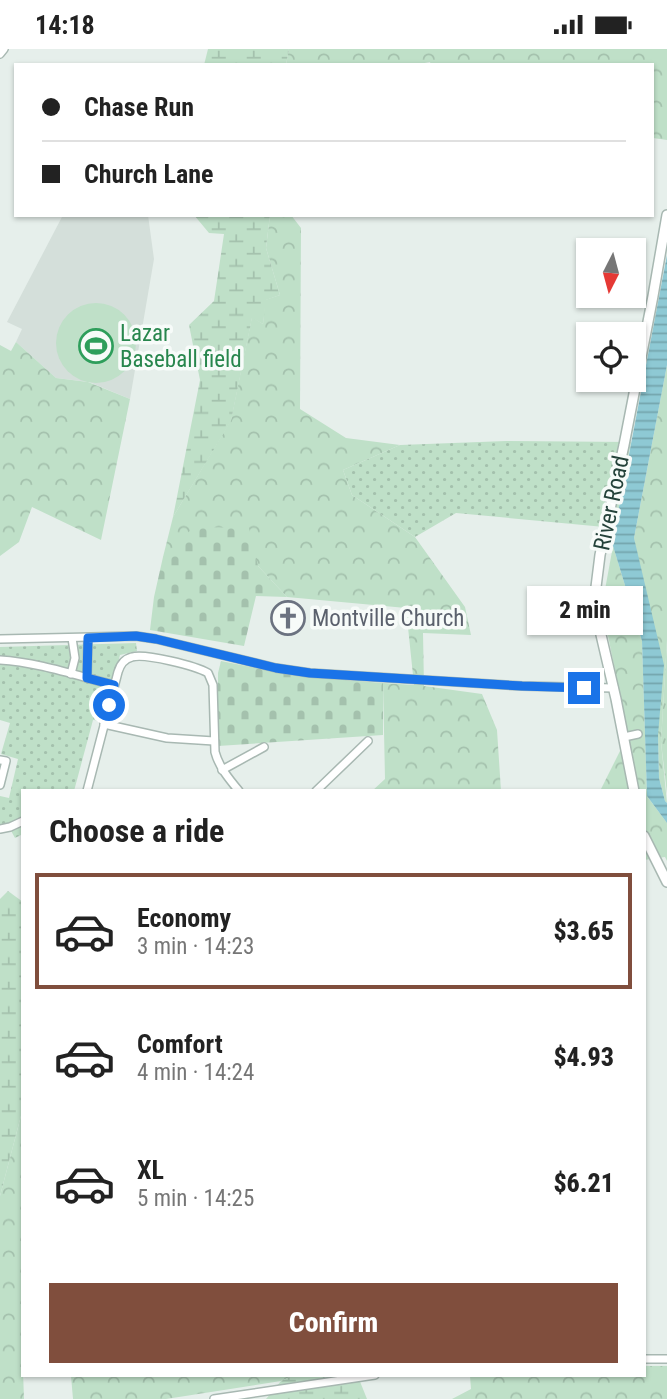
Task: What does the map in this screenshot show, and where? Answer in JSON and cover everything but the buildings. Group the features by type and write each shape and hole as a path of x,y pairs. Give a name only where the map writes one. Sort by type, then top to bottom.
{"street":[{"path":"0,54 4,49"},
{"name":"River Road","path":"634,789 596,609 597,568 667,215"},
{"path":"0,639 136,636 276,668 310,673 522,686 614,688"},
{"path":"71,674 75,658 72,638"},
{"path":"87,678 88,638"},
{"path":"88,789 120,667 125,660 134,656 193,666 208,673 213,685 217,761 237,789"},
{"path":"0,660 114,685"},
{"path":"104,724 167,739 214,741"},
{"path":"624,737 638,734"},
{"path":"318,789 368,741"},
{"path":"222,770 264,747"},
{"path":"0,760 6,761 0,785"},
{"path":"0,828 21,822"},
{"path":"646,840 667,882"},
{"path":"646,1359 667,1359"},
{"path":"214,1399 362,1377"}],"shaded area":[{"path":"62,217 148,217 154,259 130,399 89,382 56,378 16,342 22,329 7,322"}],"green space":[{"path":"208,49 289,49 286,63 204,63"},
{"path":"289,49 667,49 667,140 654,138 654,63 286,63"},
{"path":"196,217 270,217 266,248 280,295 266,300 263,324 252,318 231,421 173,517 200,380 189,325 214,301 224,234 209,233"},
{"path":"270,217 293,217 301,228 300,409 346,438 400,445 343,470 352,495 415,537 465,607 471,635 423,633 424,686 482,694 497,730 501,789 374,789 385,779 383,683 414,685 406,608 287,597 258,566 163,557 173,517 231,420 252,317 263,324 265,300 280,295 266,248"},
{"name":"Lazar Baseball field","path":"96,303 111,306 124,315 133,328 136,343 133,358 124,371 111,380 96,383 81,380 68,371 59,358 56,343 59,328 68,315 81,306"},
{"path":"16,342 56,378 88,382 130,399 101,540 32,507 19,542 0,556 0,345 11,351"},
{"path":"667,365 667,640 661,742 667,803 659,778 658,735 634,538"},
{"path":"506,441 631,442 615,528 456,513 415,537 352,495 343,470 400,445"},
{"path":"194,527 249,528 258,566 287,597 256,596 244,646 150,630 163,557"},
{"path":"613,546 642,641 647,796 667,823 667,861 665,857 646,860 646,789 601,789 628,735 602,606"},
{"path":"667,640 667,794 661,742"},
{"path":"136,643 137,651 120,655 103,721 93,720 75,789 21,789 21,835 15,838 9,827 0,828 0,796 9,798 18,759 1,754 10,723 0,720 0,647"},
{"path":"221,661 296,676 383,683 383,735 218,746 218,673"},
{"path":"8,891 21,901 21,1116 0,1196 0,899"},
{"path":"21,1116 21,1377 23,1377 24,1399 0,1399 0,1196"},
{"path":"646,1366 667,1366 667,1399 452,1399 471,1389 470,1377 646,1377"},
{"path":"71,1377 290,1377 281,1381 166,1399 73,1399"},
{"path":"290,1377 370,1377 359,1379 367,1399 266,1399 281,1381"}],"water":[{"path":"667,255 667,365 634,538 664,665 658,735 659,778 667,803 667,823 647,796 642,641 613,546 641,392 646,392 646,365"}],"place":[{"name":"Lazar Baseball field","path":"96,346"},
{"name":"Montville Church","path":"288,618"}],"route":[{"path":"109,705 114,685 87,678 88,638 136,636 156,639 276,668 310,673 584,688"}]}
